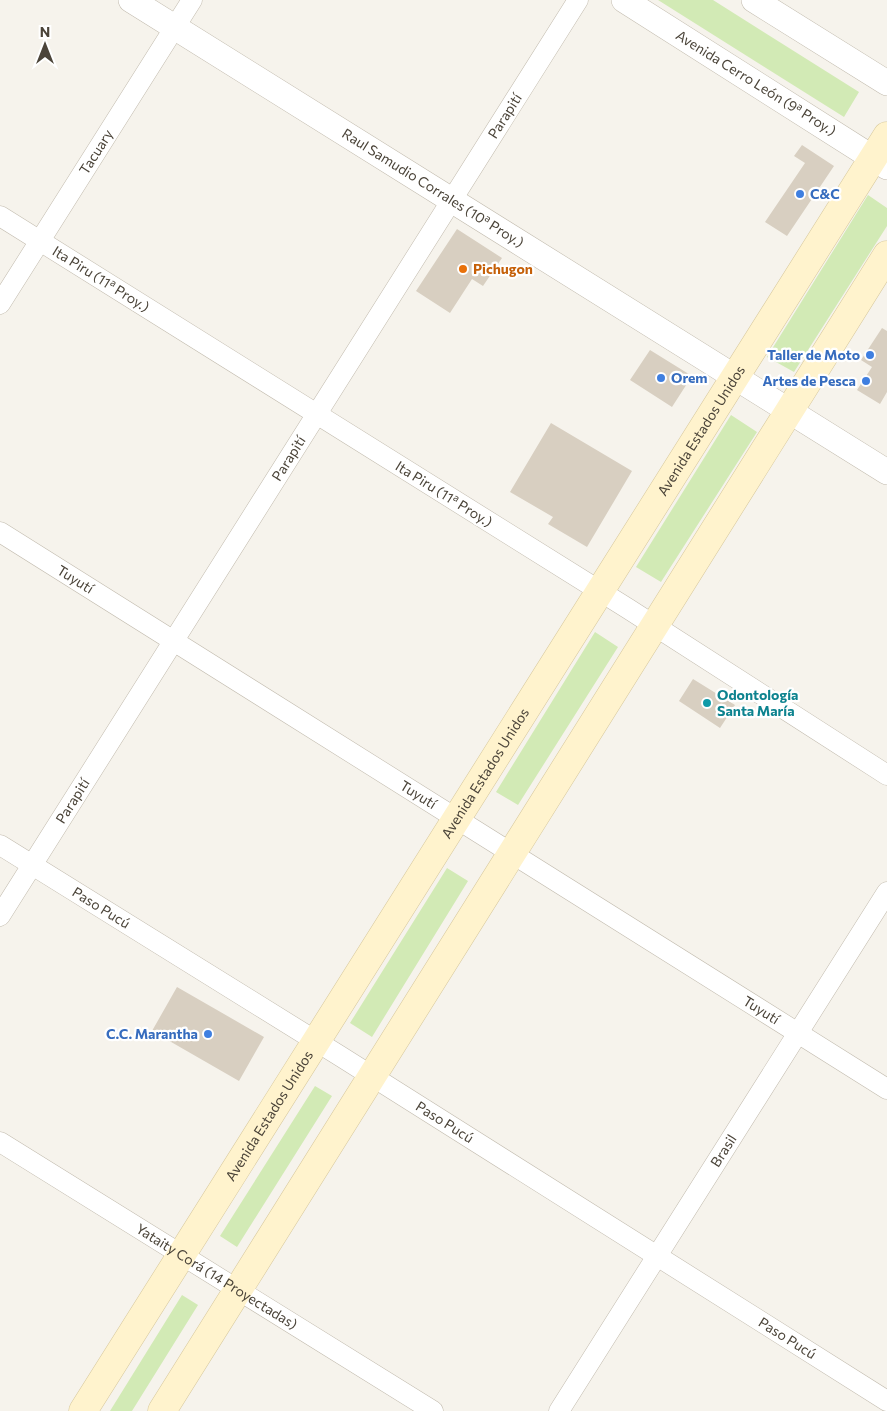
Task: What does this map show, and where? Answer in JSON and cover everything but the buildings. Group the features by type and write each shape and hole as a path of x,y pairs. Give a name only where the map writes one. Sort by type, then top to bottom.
{"main road":[{"name":"Avenida Estados Unidos","path":"83,1411 735,377 882,154"},
{"path":"162,1411 887,255"}],"street":[{"name":"Raul Samudio Corrales (10ª Proy.)","path":"131,0 887,472"},
{"name":"Tacuary","path":"0,304 192,0"},
{"name":"Parapití","path":"0,916 578,0"},
{"name":"Avenida Cerro León (9ª Proy.)","path":"624,0 882,154"},
{"path":"754,0 887,83"},
{"name":"Ita Piru (11ª Proy.)","path":"0,216 600,591 887,775"},
{"name":"Tuyutí","path":"0,532 887,1089"},
{"name":"Paso Pucú","path":"0,845 887,1401"},
{"name":"Brasil","path":"560,1411 887,892"},
{"name":"Yataity Corá (14 Proyectadas)","path":"0,1142 433,1411"}],"green space":[{"path":"658,0 713,0 859,92 844,117"},
{"path":"868,195 887,208 887,226 794,372 767,357"},
{"path":"731,415 757,432 661,582 636,567"},
{"path":"595,632 618,647 518,805 496,792"},
{"path":"447,868 468,881 372,1037 350,1023"},
{"path":"315,1086 332,1096 237,1247 220,1236"},
{"path":"182,1295 198,1305 132,1411 110,1411"}],"place":[{"name":"C&C","path":"800,194"},
{"name":"Pichugon","path":"463,269"},
{"name":"Taller de Moto","path":"870,355"},
{"name":"Orem","path":"661,378"},
{"name":"Artes de Pesca","path":"866,381"},
{"name":"Odontología Santa María","path":"707,703"},
{"name":"C.C. Marantha","path":"208,1034"}]}
